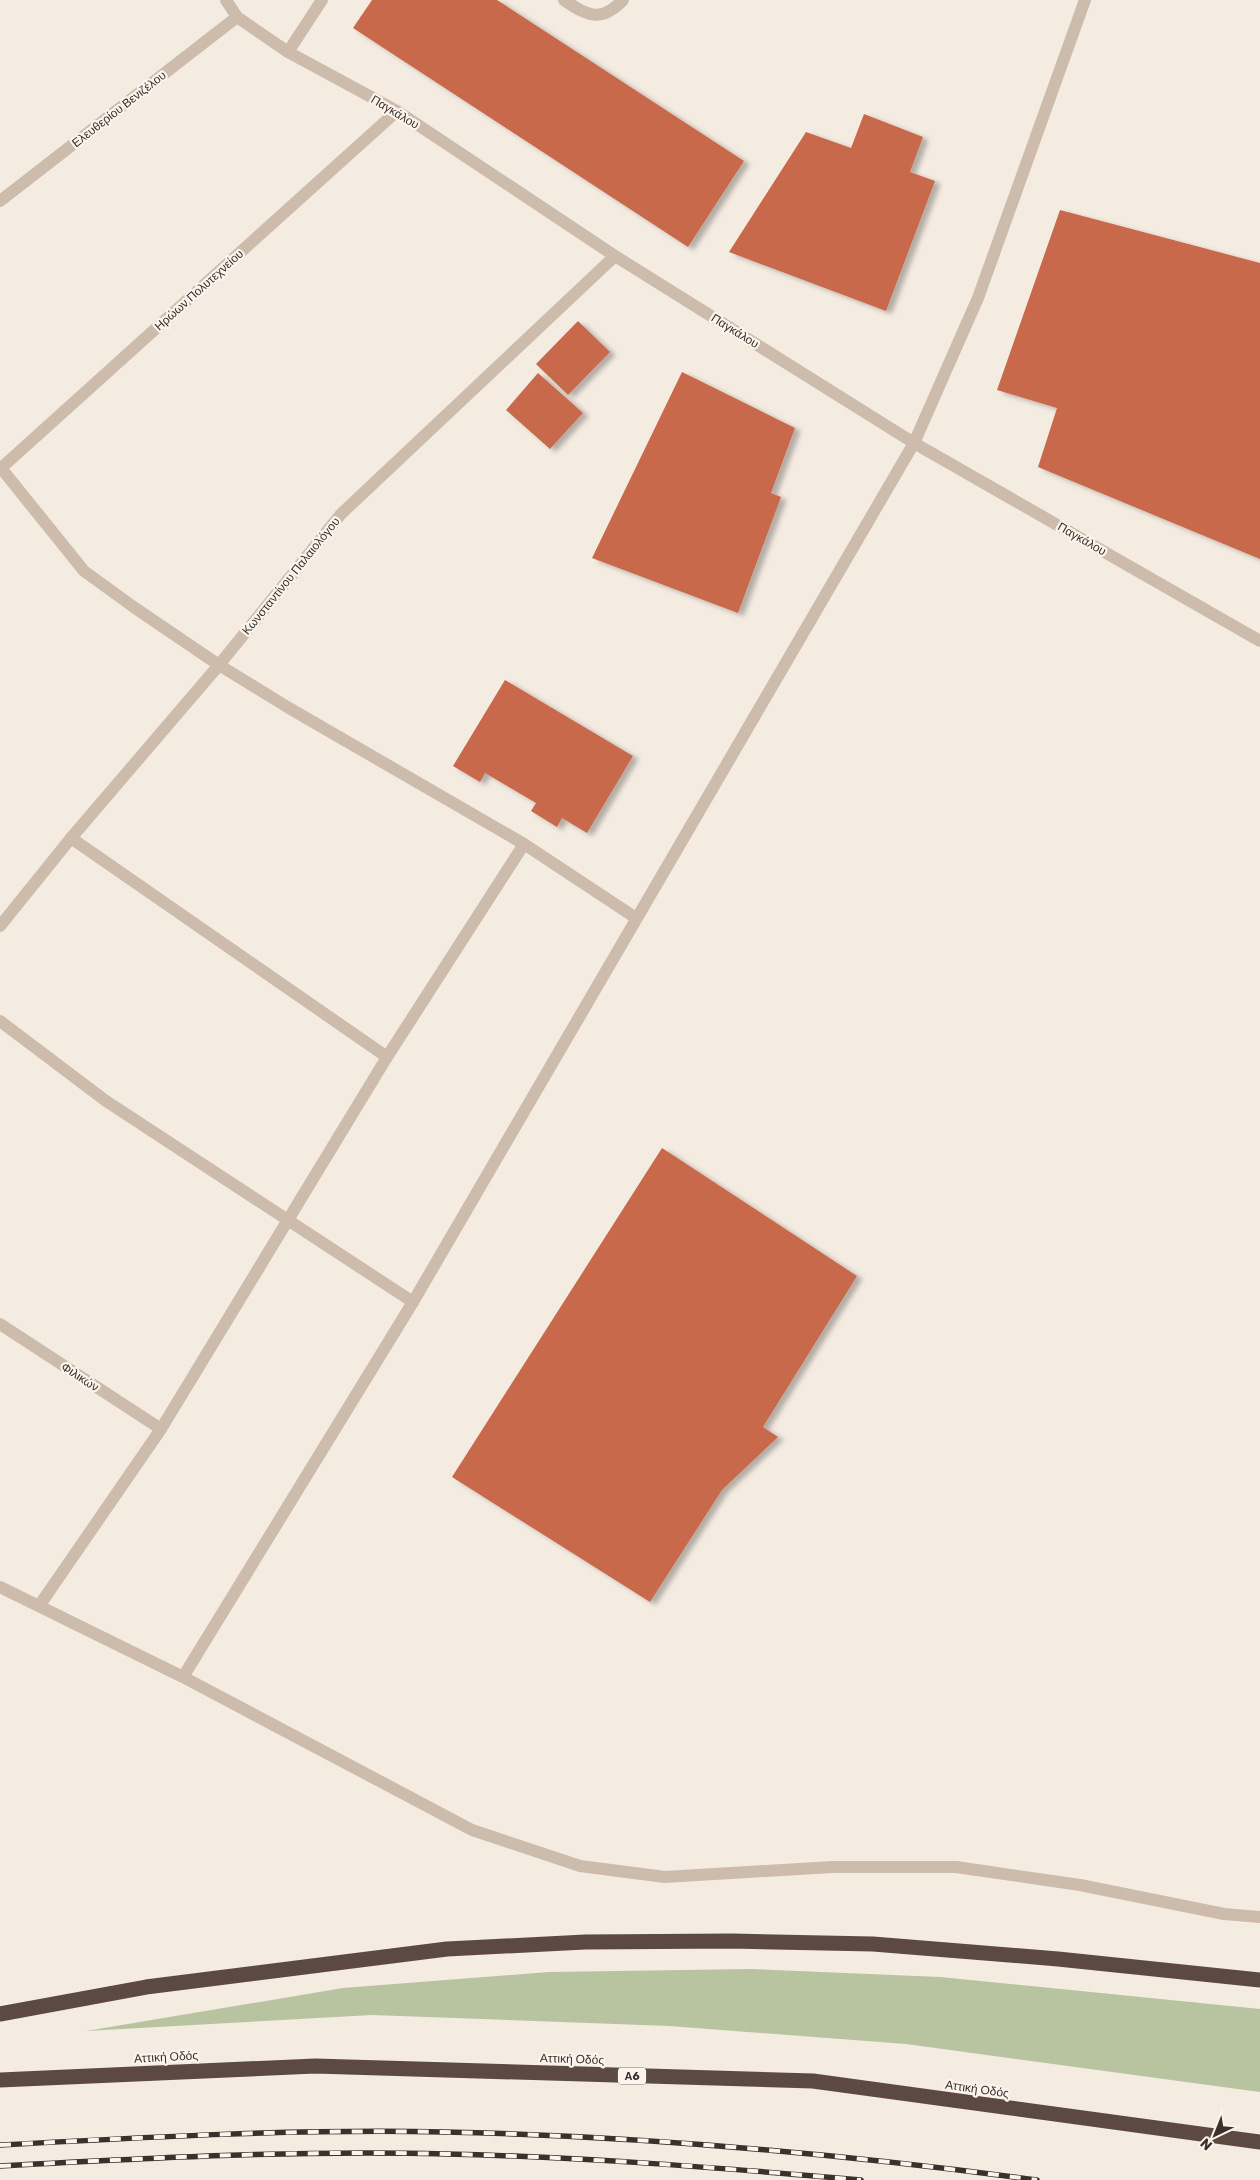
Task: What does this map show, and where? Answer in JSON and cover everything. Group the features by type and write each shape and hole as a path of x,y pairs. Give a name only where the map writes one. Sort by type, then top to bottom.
{"highway":[{"path":"0,2014 146,1987 447,1949 585,1942 732,1941 873,1944 1260,1980"},
{"name":"Αττική Οδός","path":"0,2080 315,2066 813,2081 1260,2142"}],"street":[{"name":"Παγκάλου","path":"226,0 237,17 288,52 397,111 615,256 914,443 1260,641"},
{"path":"288,52 322,0"},
{"path":"564,0 584,14 604,14 623,0"},
{"path":"182,1678 413,1302 914,443 978,298 1085,0"},
{"name":"Ελευθερίου Βενιζέλου","path":"0,201 237,17"},
{"name":"Ηρώων Πολυτεχνείου","path":"0,468 397,111"},
{"name":"Κωνσταντίνου Παλαιολόγου","path":"0,926 71,838 219,665 341,514 615,256"},
{"path":"0,468 84,571 135,608 219,665 524,844 636,918"},
{"path":"71,838 387,1056"},
{"path":"39,1606 161,1428 387,1056 524,844"},
{"path":"0,1021 106,1101 413,1302"},
{"name":"Φιλικών","path":"0,1324 161,1428"},
{"path":"0,1587 182,1678 472,1830 580,1866 665,1876 832,1867 956,1867 1080,1885 1224,1914 1260,1917"}],"green space":[{"path":"752,1969 940,1977 1260,2009 1260,2092 906,2044 669,2026 372,2015 86,2031 343,1988 549,1972"}],"building":[{"path":"372,0 497,0 744,161 688,247 353,28"},
{"path":"864,114 923,137 910,172 935,181 886,311 729,252 806,132 851,148"},
{"path":"1060,210 1260,263 1260,559 1038,467 1057,408 997,390"},
{"path":"578,321 610,352 568,395 536,364"},
{"path":"682,372 795,428 771,493 781,497 738,613 592,558"},
{"path":"538,373 583,413 550,449 506,410"},
{"path":"505,680 633,756 587,833 562,818 557,827 531,811 536,803 485,773 480,782 453,766"},
{"path":"662,1148 857,1276 763,1427 778,1437 722,1490 650,1602 452,1477"}],"railway":[{"path":"0,2145 278,2133 388,2131 518,2134 667,2142 815,2154 1037,2180"},
{"path":"0,2166 223,2156 390,2153 498,2155 602,2160 861,2180"}]}
